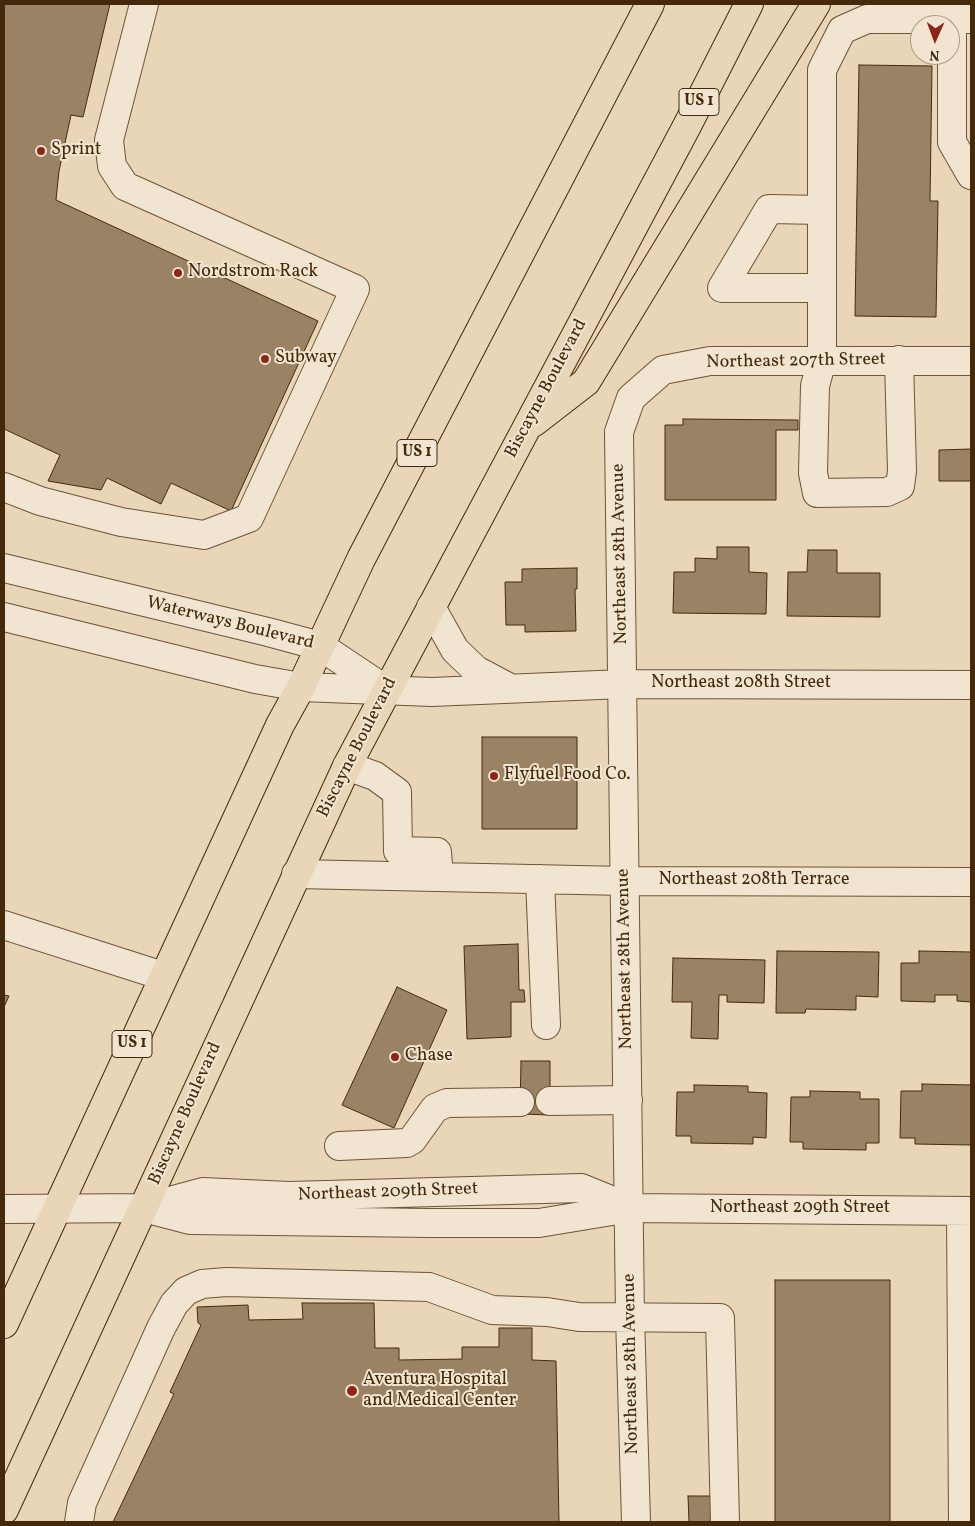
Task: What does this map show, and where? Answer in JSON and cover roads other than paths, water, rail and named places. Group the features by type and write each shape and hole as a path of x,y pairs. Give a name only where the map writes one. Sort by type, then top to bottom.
{"main road":[{"name":"US 1","path":"4,1324 280,725 301,687 362,559 650,4"},
{"name":"Biscayne Boulevard","path":"4,1510 144,1208 176,1133 347,766 750,4"},
{"path":"526,429 586,382 816,4"}],"street":[{"path":"4,487 40,501 121,522 204,535 248,518 355,289 125,186 112,166 109,140 144,4"},
{"path":"899,360 902,471 900,486 887,492 817,493 813,473 815,386 822,360 822,70 842,30 867,19 962,19 952,56 952,142 971,175"},
{"path":"822,210 769,209 722,288 822,288"},
{"name":"Northeast 207th Street","path":"631,398 663,370 710,361 971,360"},
{"name":"Northeast 28th Avenue","path":"631,398 619,432 630,1316 636,1522"},
{"name":"Waterways Boulevard","path":"4,568 320,646 386,690"},
{"name":"Northeast 208th Street","path":"431,607 455,650 476,670 511,688"},
{"path":"4,617 255,679 301,687 386,690"},
{"name":"Northeast 208th Street","path":"386,690 432,692 623,684 971,685"},
{"path":"347,766 375,776 397,792 398,851 438,852 439,877"},
{"name":"Northeast 208th Terrace","path":"296,874 625,881 971,882"},
{"path":"540,879 546,1025"},
{"path":"4,925 163,976"},
{"path":"550,1101 628,1100"},
{"path":"339,1146 407,1143 412,1140 435,1108 447,1103 520,1102"},
{"name":"Northeast 209th Street","path":"4,1209 144,1208 203,1192 289,1196 581,1188 630,1208 966,1210"},
{"path":"964,1522 966,1210"},
{"path":"79,1522 82,1503 174,1304 186,1291 202,1284 226,1282 429,1287 492,1310 547,1312 579,1317 720,1318 725,1522"}],"place":[{"name":"Sprint","path":"41,151"},
{"name":"Nordstrom Rack","path":"178,273"},
{"name":"Subway","path":"265,359"},
{"name":"Flyfuel Food Co.","path":"494,776"},
{"name":"Chase","path":"395,1057"},
{"name":"Aventura Hospital and Medical Center","path":"352,1391"}]}
